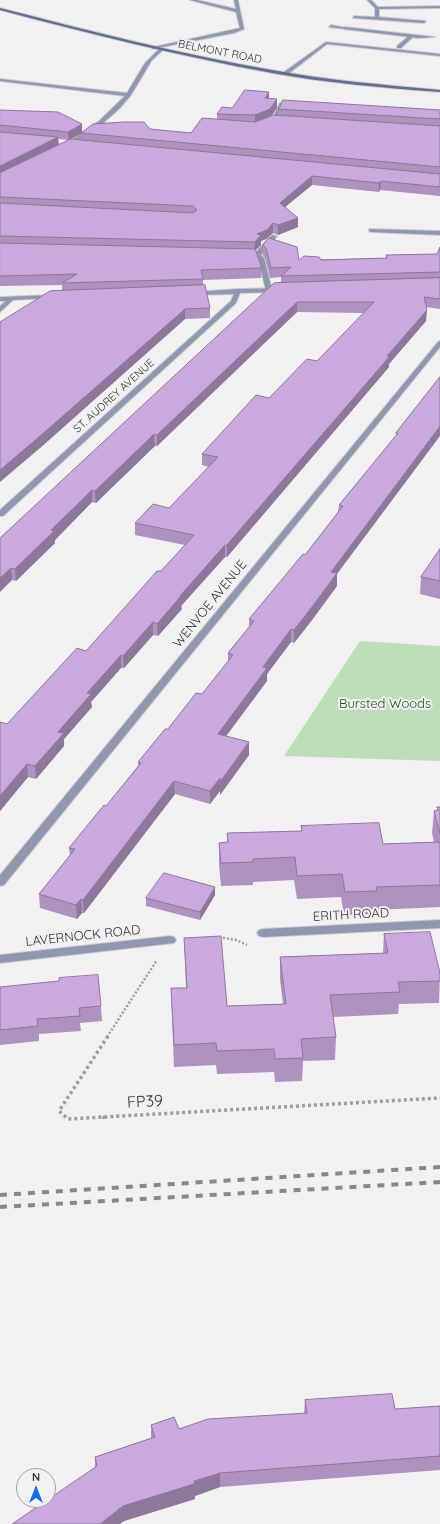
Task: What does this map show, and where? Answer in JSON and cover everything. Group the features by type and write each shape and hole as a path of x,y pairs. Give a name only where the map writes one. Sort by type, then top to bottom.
{"street":[{"path":"192,0 238,11"},
{"path":"153,48 234,32 242,29 236,0"},
{"path":"369,0 377,8 377,18 374,23"},
{"path":"377,8 440,7"},
{"name":"BELMONT ROAD","path":"0,9 161,50 286,73 377,86 440,91"},
{"path":"354,17 424,22"},
{"path":"331,26 432,37"},
{"path":"363,30 368,27"},
{"path":"399,47 412,36"},
{"path":"286,73 326,43 440,55"},
{"path":"71,144 82,138 129,95 153,55 161,50"},
{"path":"0,80 129,95"},
{"path":"273,120 282,104"},
{"path":"267,122 281,120"},
{"path":"64,145 78,145"},
{"path":"371,230 440,234"},
{"path":"257,255 274,236"},
{"path":"241,254 257,255 260,258 269,290"},
{"path":"184,293 284,290"},
{"name":"ST. AUDREY AVENUE","path":"0,514 234,302 238,291"},
{"path":"0,299 59,297"},
{"path":"0,310 12,298"},
{"name":"WENVOE AVENUE","path":"0,882 440,343"},
{"name":"ERITH ROAD","path":"263,933 440,924"},
{"name":"LAVERNOCK ROAD","path":"0,959 170,940"}],"path":[{"path":"216,937 236,940 251,947 265,947 263,933"},
{"name":"FP39","path":"170,940 59,1111 68,1119 440,1098"},
{"path":"104,1116 104,1121"}],"green space":[{"name":"Bursted Woods","path":"360,641 440,646 440,761 284,756"}],"building":[{"path":"245,90 269,92 265,98 277,99 270,109 255,115 217,114 222,107 232,108"},
{"path":"283,100 440,110 440,119 279,109"},
{"path":"0,110 58,112 82,124 68,132 0,125"},
{"path":"274,115 440,126 440,167 81,133 93,124 144,122 150,129 191,133 202,118 255,122"},
{"path":"0,132 58,137 0,166"},
{"path":"71,139 440,174 440,187 381,181 379,183 312,176 280,203 298,218 278,225 273,223 267,230 257,234 261,235 255,242 0,236 0,203 193,213 197,210 193,206 0,197 0,173"},
{"path":"269,238 297,247 299,260 304,256 319,257 321,260 387,258 386,255 437,254 440,247 440,272 281,276 291,267 271,268 266,248 263,245"},
{"path":"0,243 255,249 262,268 201,270 203,279 62,283 77,274 0,276"},
{"path":"440,278 440,299 424,297 427,310 387,356 390,356 157,624 153,622 87,693 91,694 58,732 64,733 35,766 27,764 0,796 0,722 7,724 77,648 86,651 157,571 161,571 194,535 135,523 153,504 169,508 218,457 202,454 256,395 269,398 307,359 317,361 374,302 297,302 157,435 154,434 95,491 92,490 51,530 54,531 15,569 11,568 0,578 0,538 274,283"},
{"path":"205,285 210,308 185,309 0,470 0,322 50,291"},
{"path":"440,377 440,426 331,572 337,573 294,630 291,629 263,667 267,668 218,734 249,742 220,782 220,778 210,791 174,781 83,900 81,899 76,905 39,894 75,849 69,848 141,763 138,762 165,729 168,729 196,693 202,694 233,655 228,653 254,621 249,619 303,554 305,555 343,506 339,505 398,433 396,433"},
{"path":"440,549 440,581 421,577"},
{"path":"437,807 440,807 440,834 434,811 438,810"},
{"path":"379,823 383,844 440,842 440,885 376,887 377,891 345,892 342,874 297,876 295,857 253,859 253,862 221,863 219,843 228,842 227,833 302,831 301,826"},
{"path":"164,873 215,887 200,912 146,898"},
{"path":"430,932 440,973 440,981 398,982 400,992 330,995 336,1037 301,1039 303,1058 275,1059 274,1049 217,1051 216,1043 174,1045 171,988 187,988 184,938 221,936 227,1006 286,1004 280,957 388,953 384,934"},
{"path":"98,975 101,1006 79,1008 80,1016 37,1019 38,1026 0,1030 0,987 59,981 59,978"},
{"path":"392,1394 395,1409 440,1406 440,1456 220,1473 194,1481 194,1484 123,1506 100,1524 12,1524 35,1508 56,1508 56,1494 97,1466 95,1457 155,1437 151,1425 174,1417 179,1429 208,1419 307,1413 305,1400"}],"railway":[{"path":"0,1195 440,1167"},
{"path":"0,1207 440,1182"}]}
